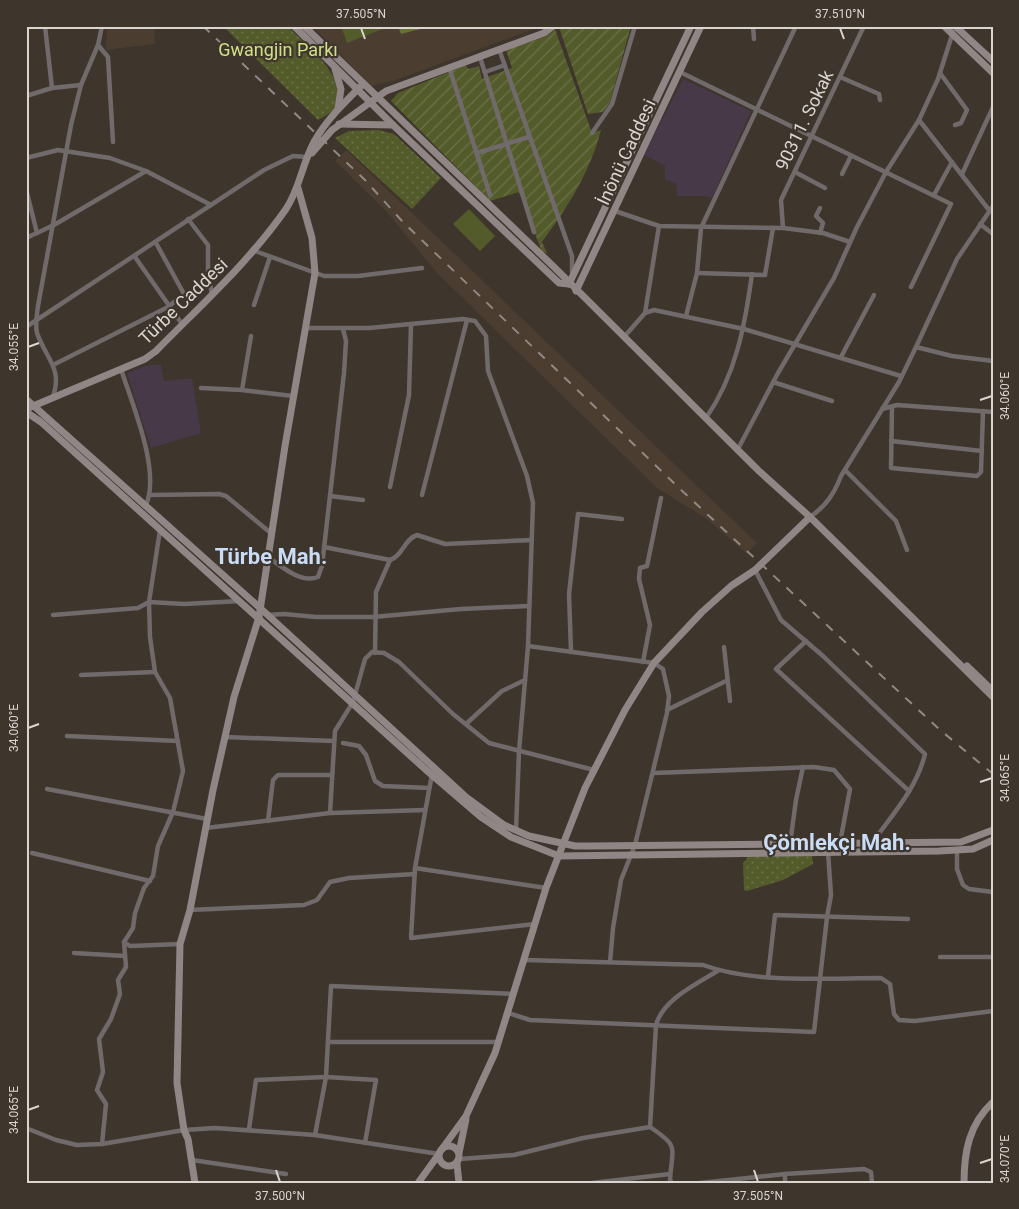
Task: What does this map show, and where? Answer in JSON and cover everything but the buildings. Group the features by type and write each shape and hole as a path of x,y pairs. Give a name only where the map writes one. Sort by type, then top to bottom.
{"main road":[{"path":"294,26 334,66 360,87"},
{"path":"304,26 392,124 559,284 569,284"},
{"name":"Türbe Caddesi","path":"309,157 339,124 386,91 544,33 553,26"},
{"path":"569,284 691,26"},
{"name":"İnönü Caddesi","path":"576,291 701,26"},
{"path":"944,26 993,73"},
{"path":"954,26 993,61"},
{"path":"334,66 341,89 338,110"},
{"name":"Türbe Caddesi","path":"26,411 151,355 255,251 291,202 298,188 314,142 338,110 360,87"},
{"path":"372,100 569,284 993,697"},
{"path":"339,124 392,124"},
{"path":"195,1183 177,1084 180,944 190,910 207,819 234,697 259,617 259,607 315,273 312,238 298,188"},
{"path":"26,399 268,615 432,775 481,817 511,837 558,856 957,850 974,849 993,840"},
{"path":"26,411 41,422 242,602 466,797 504,825 516,831 529,836 576,846 961,842 993,830"},
{"path":"418,1183 466,1116 498,1042 546,888 558,856 594,770 625,710 654,663 702,612 731,586 755,570 810,517"},
{"path":"955,660 967,666 993,690"},
{"path":"964,1183 971,1132 981,1113 993,1102"},
{"path":"459,1183 459,1159 466,1116"},
{"path":"441,1151 450,1146 459,1159"},
{"path":"441,1151 440,1160 446,1166 459,1159"}],"street":[{"path":"45,26 52,88"},
{"path":"52,399 57,384 53,365 37,332 36,321 71,125 81,85 98,45 102,26"},
{"path":"592,133 612,104 635,26"},
{"path":"753,26 754,39"},
{"path":"686,316 697,273 701,228 796,26"},
{"name":"90311. Sokak","path":"782,228 781,200 864,26"},
{"path":"738,450 773,382 834,278 886,172 920,120 940,73 954,26"},
{"path":"98,45 108,57 113,142"},
{"path":"499,49 572,256 574,265 569,284"},
{"path":"480,57 534,232"},
{"path":"485,72 504,65"},
{"path":"449,67 490,195"},
{"path":"680,72 951,204 911,287"},
{"path":"940,73 967,110 961,123 955,125"},
{"path":"840,77 879,94 880,100"},
{"path":"26,96 52,88 81,85"},
{"path":"962,174 993,107"},
{"path":"810,517 825,506 836,490 845,470 901,376 957,259 991,208 920,120"},
{"path":"477,153 529,137"},
{"path":"26,158 58,150 110,158 146,171 211,205"},
{"path":"26,327 135,257 188,218 238,186 280,161 293,156 309,157"},
{"path":"842,174 851,156"},
{"path":"934,196 952,162"},
{"path":"26,238 54,225 146,171"},
{"path":"794,172 825,188"},
{"path":"26,189 37,233"},
{"path":"820,208 816,216 823,223 820,232"},
{"path":"615,211 659,226 782,228 820,232 850,242"},
{"path":"188,218 208,245 208,272 212,295"},
{"path":"980,224 993,234"},
{"path":"645,313 659,226"},
{"path":"697,273 765,275 773,228"},
{"path":"53,365 170,306 184,294 156,243"},
{"path":"255,251 324,276 358,276 422,268"},
{"path":"135,257 182,324"},
{"path":"254,305 270,257"},
{"path":"706,418 717,403 737,355 744,329 752,274"},
{"path":"841,357 874,296"},
{"path":"624,337 645,313 654,310 744,329 901,376"},
{"path":"306,328 343,329 467,320 475,321 486,336 488,370 527,476 533,502 528,646 519,751 516,831"},
{"path":"422,495 467,320"},
{"path":"390,487 409,395 411,324"},
{"path":"268,557 297,576 312,579 318,577 320,572 344,373 346,341 343,329"},
{"path":"242,390 251,336"},
{"path":"916,347 952,356 993,361"},
{"path":"121,369 145,442 151,495 146,505"},
{"path":"773,382 832,402"},
{"path":"201,388 242,390 294,396"},
{"path":"892,407 890,468 977,476 981,472 983,411"},
{"path":"882,408 993,412"},
{"path":"891,441 982,451"},
{"path":"845,470 896,521 907,550"},
{"path":"151,495 219,494 226,496 272,534"},
{"path":"330,496 363,500"},
{"path":"643,662 650,625 639,579 640,568 647,566 661,498"},
{"path":"571,652 570,594 578,514 622,519"},
{"path":"102,1144 106,1104 97,1090 103,1072 99,1039 111,1019 120,994 118,980 126,967 124,942 133,928 144,888 153,876 158,846 173,812 183,771 170,698 154,672 150,637 149,602 160,528"},
{"path":"324,547 390,560 395,558 408,540 417,535 445,544 532,540"},
{"path":"375,652 376,592 390,560"},
{"path":"755,570 781,620 806,641 925,754 922,768 909,791 872,843"},
{"path":"54,615 138,608 149,602 184,604 242,602"},
{"path":"259,617 268,615 375,617 461,609 528,606"},
{"path":"806,641 776,669 909,791"},
{"path":"528,646 654,663 663,669 669,696 668,710 635,845 621,880 613,928 610,962"},
{"path":"724,647 730,701"},
{"path":"330,813 335,731 354,699 365,660 372,652 384,653 398,662 489,743 594,770"},
{"path":"81,675 154,672"},
{"path":"466,724 502,691 525,680"},
{"path":"668,710 728,680"},
{"path":"67,736 178,741"},
{"path":"225,737 334,741"},
{"path":"343,743 359,746 366,755 375,781 383,786 429,788"},
{"path":"432,766 415,868 411,938 535,924"},
{"path":"654,773 803,767 834,770 850,789 840,843"},
{"path":"790,844 803,767"},
{"path":"268,821 273,780 278,775 332,774"},
{"path":"47,789 207,819"},
{"path":"206,828 330,813 425,810"},
{"path":"957,850 957,870 963,885 969,889 993,892"},
{"path":"508,1013 530,1020 814,1032 831,895 828,852"},
{"path":"32,853 150,881"},
{"path":"415,868 546,888"},
{"path":"190,910 304,905 316,900 330,882 349,878 415,874"},
{"path":"768,976 775,915 908,919"},
{"path":"124,942 130,946 180,944"},
{"path":"74,953 125,956"},
{"path":"940,957 993,957"},
{"path":"525,960 703,964 719,970 768,976 882,978 890,984 894,1014 899,1020 916,1021 993,1011"},
{"path":"650,1127 658,1015 666,1004 719,970"},
{"path":"315,1134 326,1077 330,986 514,994"},
{"path":"329,1042 498,1042"},
{"path":"249,1129 256,1080 326,1077 376,1080 365,1143"},
{"path":"459,1159 514,1155 583,1138 650,1127 670,1140 672,1146 670,1174 672,1183"},
{"path":"26,1128 77,1146 102,1144 184,1130 249,1129 315,1134 365,1143 441,1151"},
{"path":"192,1160 286,1174"},
{"path":"700,1183 785,1174 864,1170 871,1172 872,1183"},
{"path":"592,1183 670,1174"},
{"path":"785,1174 786,1183"},
{"path":"765,1176 765,1183"}],"shaded area":[{"path":"107,26 154,26 155,44 106,50"},
{"path":"312,26 542,26 396,80 371,86"},
{"path":"683,79 751,111 712,198 705,196 677,196 676,184 665,179 665,166 644,155"},
{"path":"346,150 757,543 747,554 707,519 657,488 437,273 386,211 335,161"},
{"path":"161,364 164,381 192,378 201,433 151,448 127,373 145,366"}],"green space":[{"name":"Gwangjin Parkı","path":"223,26 287,26 314,52 332,74 337,86 338,98 334,109 318,120"},
{"path":"341,26 385,26 385,28 347,43"},
{"path":"398,26 431,26 401,34"},
{"path":"631,26 610,102 603,112 588,114 559,27"},
{"path":"555,29 592,133 601,130 591,160 577,189 561,216 542,242 547,253 542,252 519,192 490,201 391,101 398,93 466,65 468,69 479,66 482,79 512,68 506,50 545,37"},
{"path":"379,130 394,134 441,178 412,209 335,138 349,131"},
{"path":"469,209 495,236 480,251 453,224"},
{"path":"749,856 812,856 813,864 783,880 747,891 744,890 743,863"}],"railway":[{"path":"203,26 365,180 402,221 679,488 939,729 993,774"}],"district":[{"name":"Türbe Mah.","path":"271,556"},
{"name":"Çömlekçi Mah.","path":"837,842"}]}
